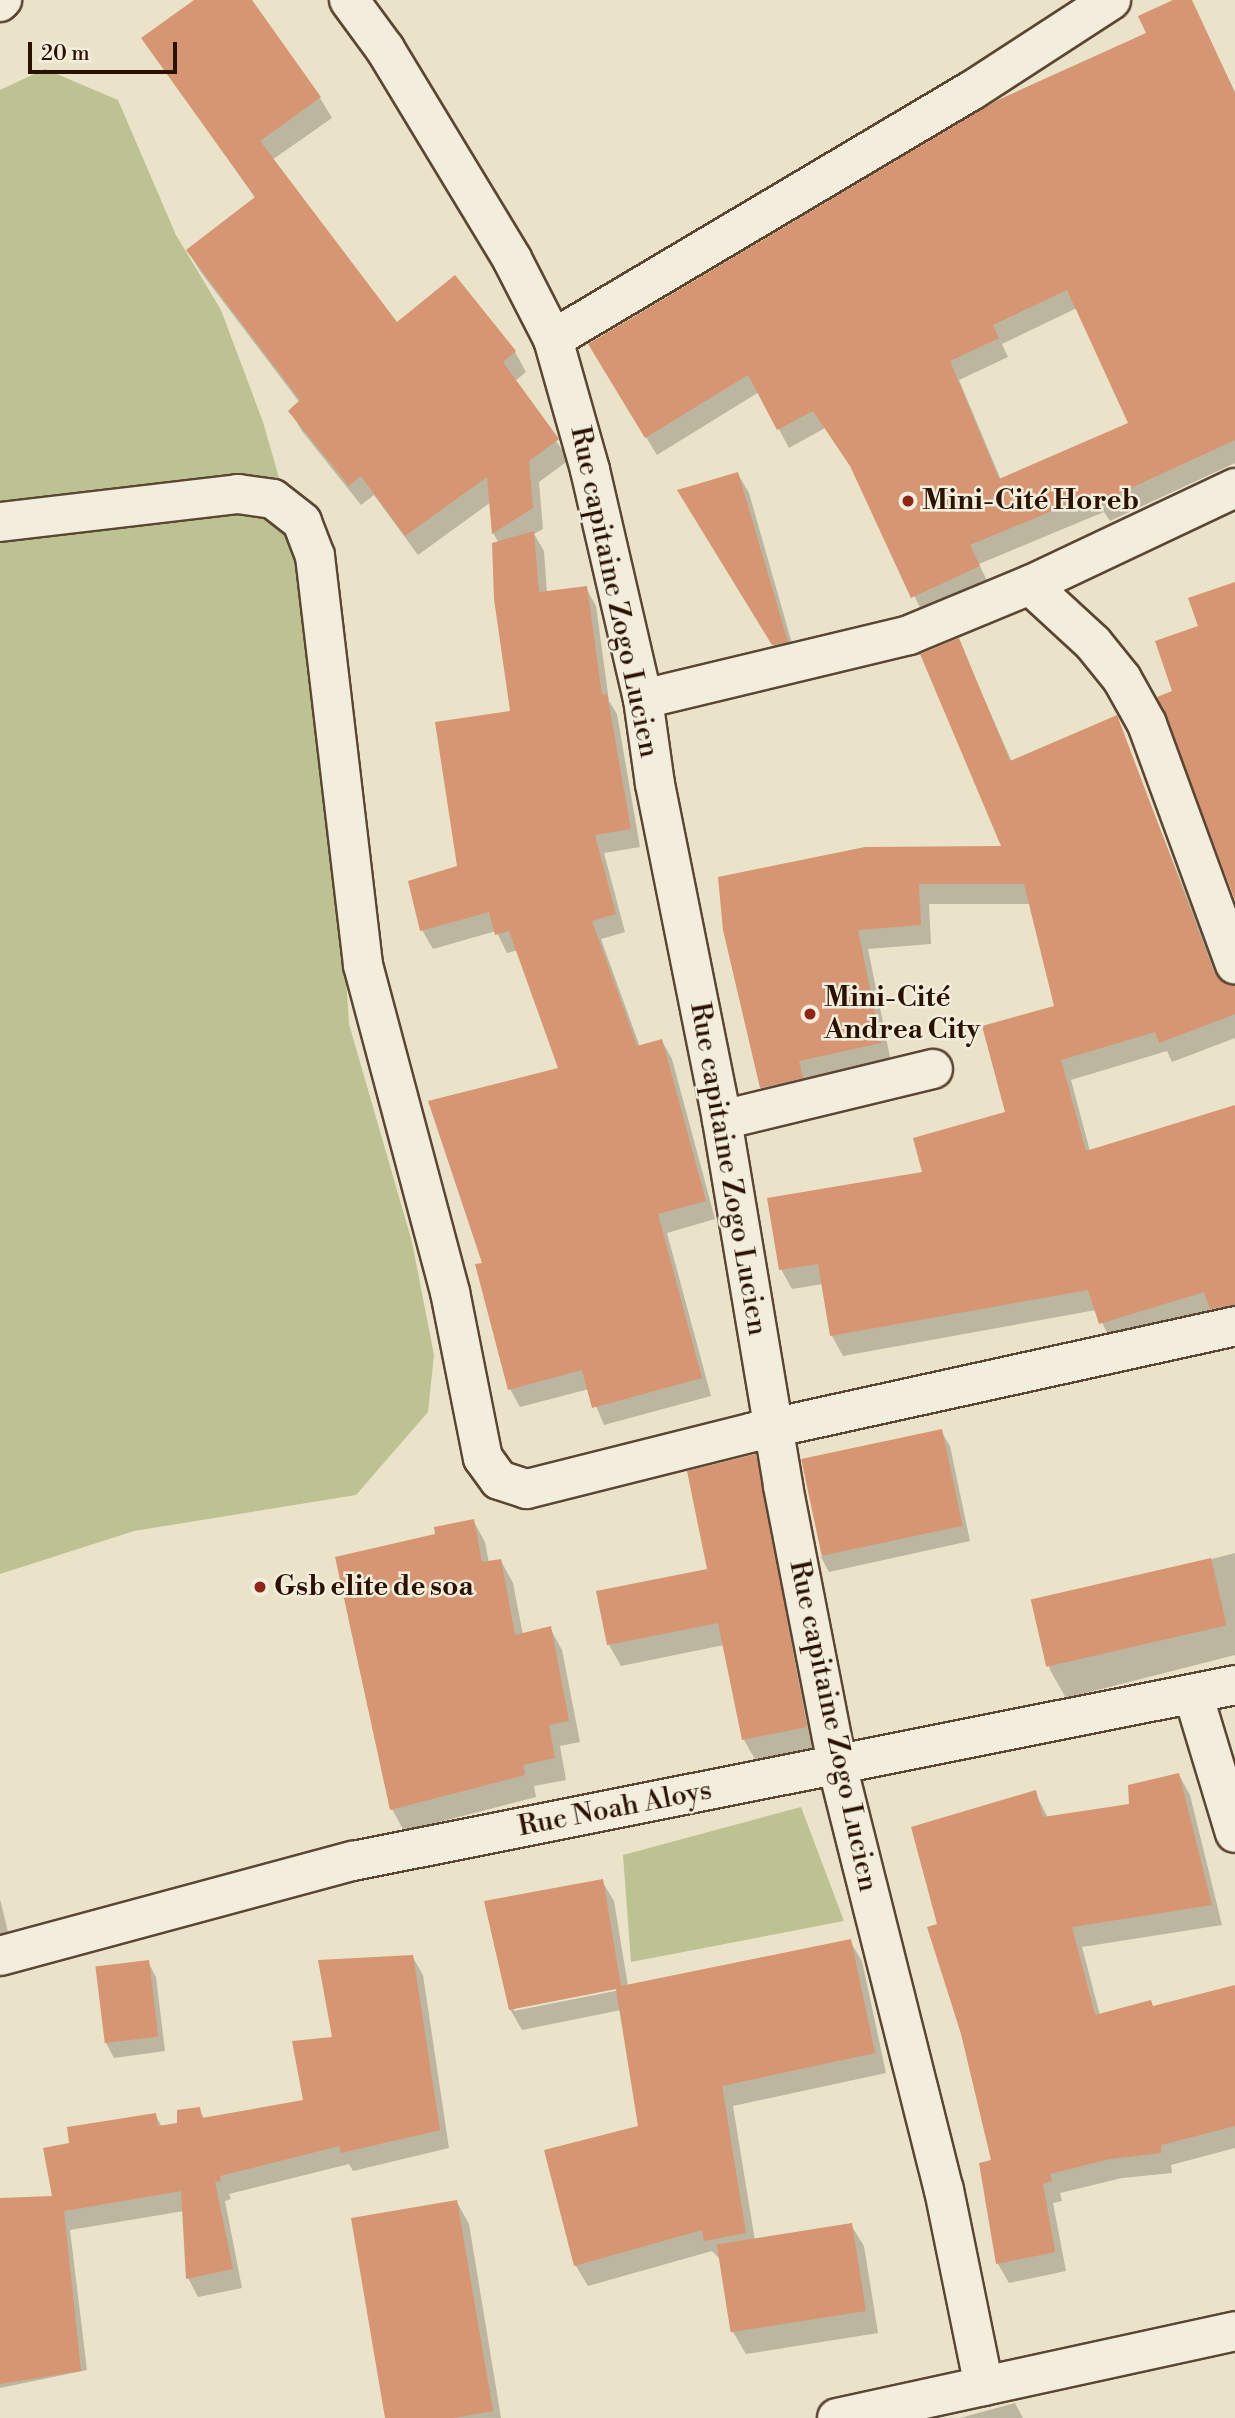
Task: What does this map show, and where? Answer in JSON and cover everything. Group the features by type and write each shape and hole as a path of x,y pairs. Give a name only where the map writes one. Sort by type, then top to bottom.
{"street":[{"name":"Rue capitaine Zogo Lucien","path":"349,0 386,49 455,159 553,339 590,470 643,699 655,783 722,1120 774,1429 837,1765 944,2190 984,2386"},
{"path":"553,339 971,91 1111,0"},
{"path":"643,699 909,635 1030,585 1235,488"},
{"path":"0,522 238,494 273,499 302,522 314,556 363,965 450,1292 482,1458 499,1480 527,1489 774,1429 1235,1326"},
{"path":"1030,585 1093,643 1122,680 1147,724 1235,964"},
{"path":"722,1120 933,1069"},
{"name":"Rue Noah Aloys","path":"0,1956 353,1861 1235,1685"},
{"path":"1193,1694 1235,1833"},
{"path":"837,2418 1235,2331"}],"green space":[{"path":"45,69 118,100 176,235 221,310 263,422 292,523 321,584 349,1024 412,1242 434,1355 428,1412 356,1495 134,1531 0,1574 0,90"},
{"path":"801,1807 844,1921 631,1962 623,1855"}],"building":[{"path":"194,0 252,0 321,97 260,141 397,322 455,275 516,351 503,362 559,439 529,461 533,508 492,534 487,477 405,536 361,476 349,486 288,411 300,400 186,250 255,197 141,38"},
{"path":"1173,0 1192,0 1235,93 1235,440 1098,503 1093,494 970,545 980,566 911,598 850,466 813,411 777,430 748,375 645,438 588,344 998,100 1146,33 1138,16","holes":["1067,290 1128,423 999,479 950,361 999,338 993,325"]},
{"path":"738,472 788,642 772,645 677,490"},
{"path":"534,531 539,592 587,586 602,695 607,694 631,829 595,835 616,914 592,921 637,1046 662,1039 706,1201 658,1214 702,1378 592,1408 582,1370 508,1390 475,1264 482,1263 428,1101 558,1068 509,931 495,935 489,912 420,931 408,881 457,866 435,722 510,711 494,599 492,543"},
{"path":"1235,582 1235,900 1157,697 1172,691 1155,641 1198,626 1188,598"},
{"path":"959,638 1010,761 1117,715 1214,972 1222,981 1235,985 1235,1014 1159,1043 1155,1032 1061,1060 1086,1151 1235,1105 1235,1305 1210,1309 1204,1292 1099,1324 1088,1290 830,1336 818,1264 779,1270 767,1198 922,1172 913,1138 1005,1112 982,1026 1054,1006 1024,884 919,884 921,925 858,930 881,1043 799,1061 803,1078 760,1088 723,930 718,877 865,847 1001,846 920,654"},
{"path":"942,1429 963,1526 822,1556 801,1459"},
{"path":"756,1454 807,1727 742,1740 718,1623 607,1645 596,1591 707,1569 687,1471"},
{"path":"474,1519 482,1562 501,1559 515,1635 551,1626 569,1721 549,1725 555,1758 523,1765 525,1775 390,1810 335,1557 435,1534 434,1527"},
{"path":"1211,1558 1227,1625 1046,1667 1031,1600"},
{"path":"1179,1773 1212,1905 1072,1927 1095,2015 1151,2000 1153,2006 1235,1985 1235,2126 1161,2145 1161,2153 1110,2159 1050,2174 1052,2181 1043,2184 1055,2252 996,2264 979,2163 991,2160 961,2034 927,1927 937,1924 911,1827 1036,1790 1043,1817 1129,1804 1128,1785"},
{"path":"603,1879 621,1986 851,1939 875,2053 722,2086 746,2233 704,2241 702,2230 574,2266 544,2150 638,2126 616,1989 509,2010 484,1901"},
{"path":"413,1955 440,2130 341,2153 339,2146 220,2176 221,2181 215,2182 233,2269 186,2279 181,2191 64,2211 81,2371 0,2384 0,2198 52,2196 43,2148 69,2143 67,2127 156,2113 158,2126 177,2123 177,2110 200,2107 202,2118 303,2100 292,2041 332,2037 318,1960"},
{"path":"149,1960 158,2036 105,2043 95,1967"},
{"path":"457,2200 493,2411 454,2418 385,2418 351,2218"},
{"path":"852,2223 866,2311 731,2332 717,2244"}],"place":[{"name":"Mini-Cité Horeb","path":"908,501"},
{"name":"Mini-Cité Andrea City","path":"810,1014"},
{"name":"Gsb elite de soa","path":"260,1587"}]}
